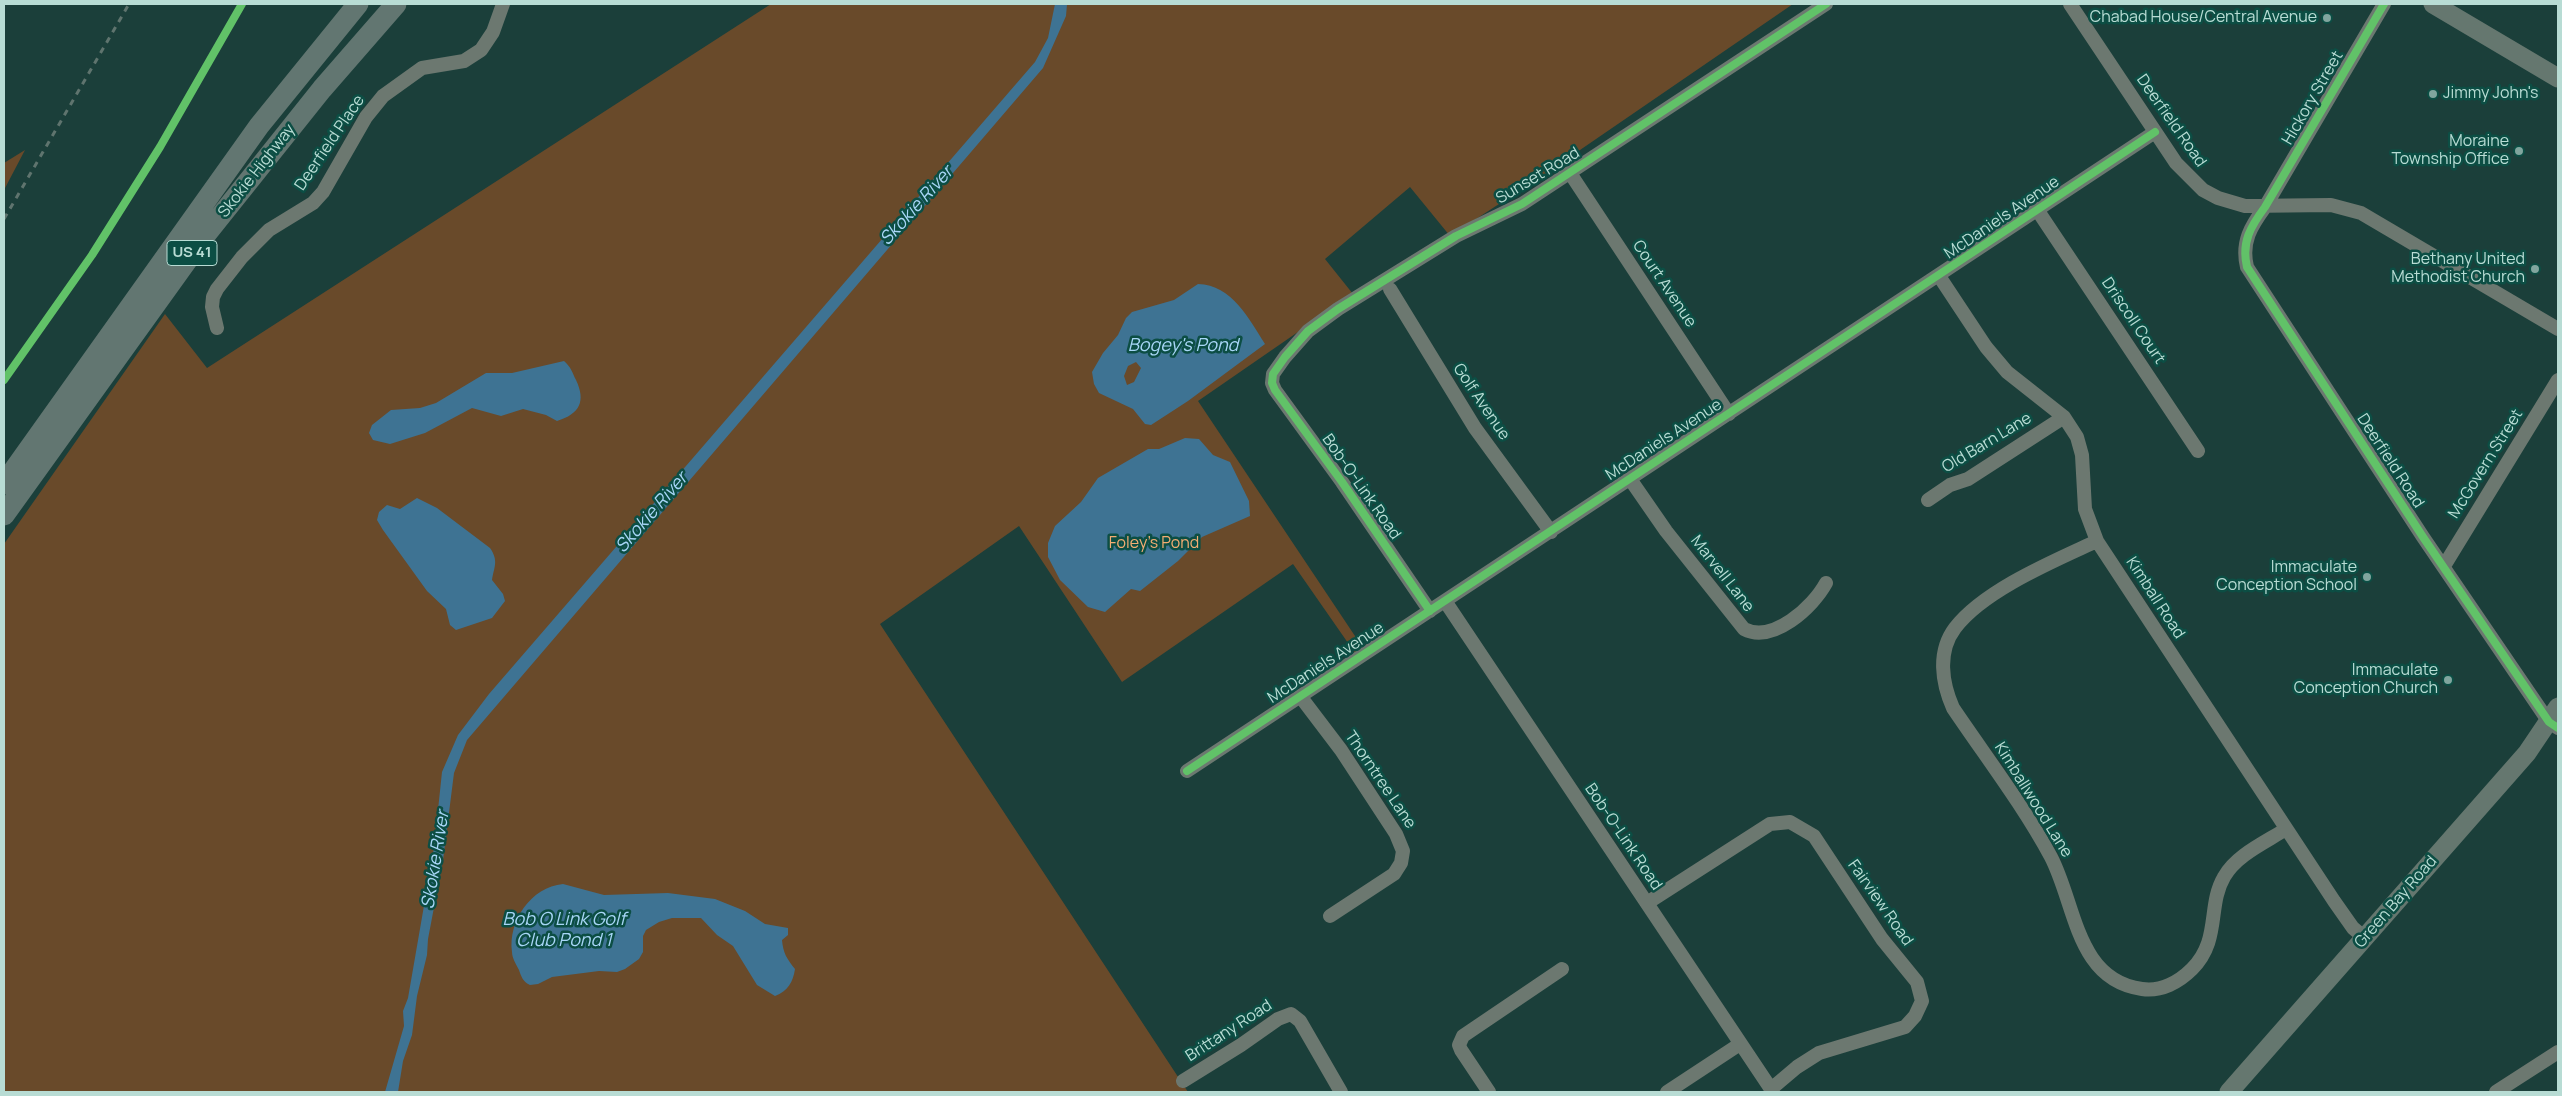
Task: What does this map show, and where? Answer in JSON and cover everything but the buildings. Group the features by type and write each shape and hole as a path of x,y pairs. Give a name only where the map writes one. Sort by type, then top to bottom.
{"highway":[{"name":"Skokie Highway","path":"4,484 237,156 293,83 358,4"},
{"name":"Skokie Highway","path":"4,515 209,231 322,89 396,4"}],"main road":[{"path":"2433,4 2558,78"},
{"name":"Green Bay Road","path":"2228,1092 2555,719"}],"street":[{"name":"Deerfield Place","path":"218,328 212,307 217,289 242,257 269,230 313,203 322,192 374,106 397,85 422,68 464,61 481,50 493,32 503,4"},
{"name":"Sunset Road","path":"1272,378 1297,342 1338,309 1456,236 1522,204 1570,174 1826,4"},
{"name":"Deerfield Road","path":"2070,4 2176,163 2203,190 2233,204 2266,207"},
{"name":"Hickory Street","path":"2266,207 2384,4"},
{"name":"McDaniels Avenue","path":"1187,770 2038,211 2155,132"},
{"name":"Court Avenue","path":"1570,174 1729,414"},
{"path":"2266,207 2331,205 2361,213 2558,329"},
{"name":"Deerfield Road","path":"2266,207 2254,223 2245,242 2244,256 2247,267 2444,566 2555,719"},
{"name":"Driscoll Court","path":"2038,211 2198,451"},
{"name":"Kimball Road","path":"1939,276 1986,347 2007,372 2064,417 2076,437 2082,455 2085,509 2097,541 2352,928 2365,938"},
{"name":"Golf Avenue","path":"1390,289 1475,428 1550,532"},
{"name":"Bob-O-Link Road","path":"1272,378 1275,390 1342,482 1430,611"},
{"name":"McGovern Street","path":"2444,566 2558,380"},
{"name":"Old Barn Lane","path":"1928,500 1950,485 1968,479 2064,417"},
{"name":"Marvell Lane","path":"1630,479 1666,531 1744,629 1758,634 1773,631 1814,602 1826,583"},
{"name":"Kimballwood Lane","path":"2097,541 2016,581 1970,612 1954,629 1942,672 1945,689 1953,708 2051,857 2084,946 2094,964 2118,982 2134,988 2145,990 2165,988 2180,980 2193,968 2208,945 2220,887 2229,869 2242,858 2286,829"},
{"name":"Bob-O-Link Road","path":"1445,601 1772,1091"},
{"name":"Thorntree Lane","path":"1300,696 1341,750 1391,826 1401,843 1403,851 1401,863 1394,874 1330,916"},
{"name":"Fairview Road","path":"1647,904 1770,824 1790,822 1814,836 1882,939 1917,982 1921,992 1920,1008 1905,1027 1819,1053 1797,1066 1772,1091"},
{"path":"1489,1092 1461,1050 1460,1045 1463,1036 1562,969"},
{"name":"Brittany Road","path":"1183,1082 1242,1045 1278,1019 1291,1014 1300,1021 1341,1092"},
{"path":"1667,1092 1740,1044"},
{"path":"2496,1092 2558,1052"}],"green space":[{"path":"771,4 1793,4 1545,174 1450,236 1410,187 1325,259 1353,294 1198,401 1363,648 1355,653 1293,564 1122,682 1019,526 880,624 1188,1092 4,1092 4,544 165,314 207,368"},
{"path":"25,150 4,190 4,163"}],"water":[{"name":"Skokie River","path":"1055,4 1067,4 1066,16 1043,68 467,740 454,773 443,860 428,939 427,955 417,996 412,1035 403,1061 398,1092 385,1092 404,1026 403,1011 408,998 434,848 442,772 458,735 489,694 1035,62 1048,38"},
{"name":"Bogey's Pond","path":"1198,284 1221,290 1246,314 1265,344 1188,401 1151,425 1145,424 1133,409 1099,393 1094,384 1092,372 1103,353 1118,335 1126,318 1132,312 1174,300","holes":["1136,362 1141,368 1134,382 1127,385 1124,376 1128,366"]},
{"path":"564,361 576,380 580,400 579,406 571,415 557,421 546,415 523,409 501,416 472,408 425,433 390,444 373,440 369,433 372,425 391,410 420,408 436,403 486,373 512,373"},
{"name":"Foley’s Pond","path":"1185,438 1199,439 1213,455 1230,462 1249,501 1250,516 1202,537 1178,561 1140,591 1131,589 1105,612 1088,607 1060,580 1048,557 1048,543 1055,526 1081,502 1098,478 1148,449 1159,449"},
{"path":"417,498 437,508 490,548 495,560 492,580 503,594 505,601 492,618 456,630 450,625 446,609 427,591 383,530 377,520 379,512 387,505 400,509"},
{"name":"Bob O Link Golf Club Pond 1","path":"563,884 604,895 668,893 715,899 745,911 765,924 788,928 788,935 782,940 786,956 795,969 793,978 787,989 775,996 757,985 733,946 717,935 701,918 672,918 659,922 646,930 643,936 643,952 639,959 625,969 617,972 599,971 552,977 538,984 530,985 523,979 513,956 512,940 514,929 524,907 532,899 551,887"}],"railway":[{"path":"4,219 129,4"}],"cycle path":[{"path":"4,380 92,255 160,147 242,4"},
{"path":"1430,611 1342,482 1275,390 1272,383 1273,374 1308,331 1338,309 1456,236 1522,204 1826,4"},
{"path":"2384,4 2255,221 2246,242 2245,258 2247,267 2423,537 2549,722 2558,728"},
{"path":"1187,771 2155,132"}],"place":[{"name":"Chabad House/Central Avenue","path":"2327,18"},
{"name":"Jimmy John's","path":"2433,94"},
{"name":"Moraine Township Office","path":"2519,151"},
{"name":"Bethany United Methodist Church","path":"2535,269"},
{"name":"Immaculate Conception School","path":"2367,577"},
{"name":"Immaculate Conception Church","path":"2448,680"}]}
